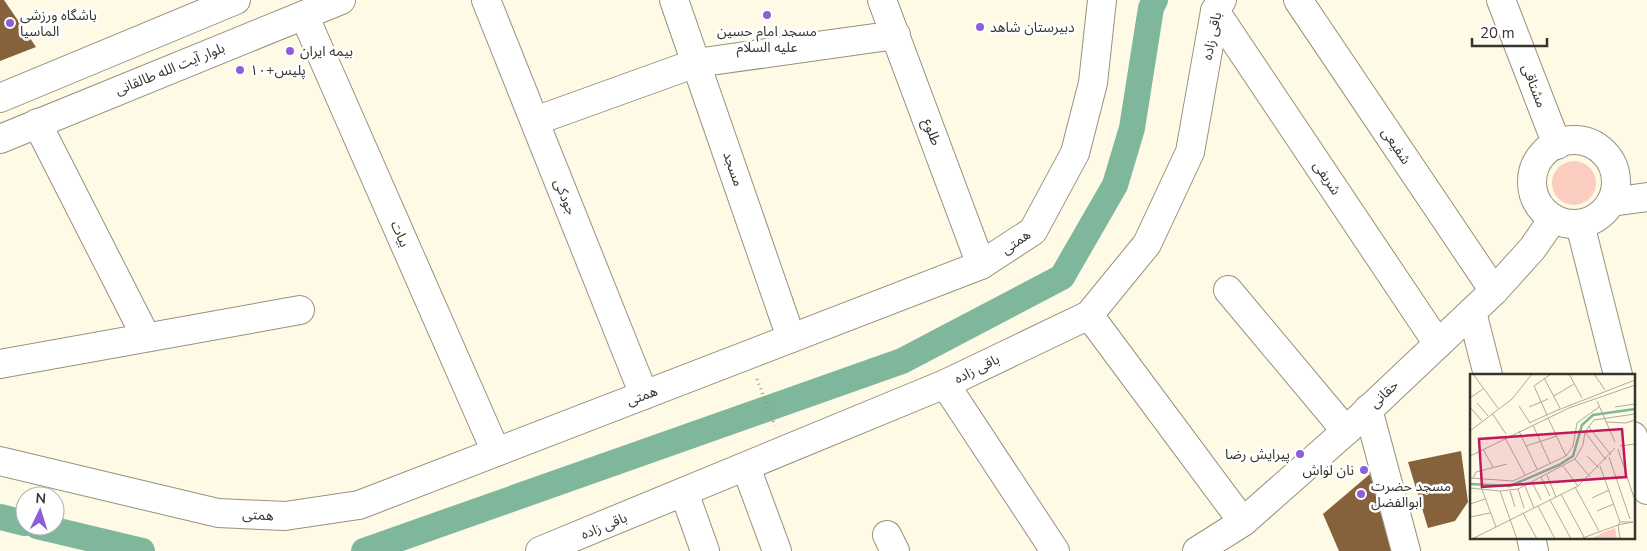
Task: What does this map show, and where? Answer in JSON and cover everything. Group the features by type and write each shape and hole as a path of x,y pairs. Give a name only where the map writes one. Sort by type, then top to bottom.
{"street":[{"path":"0,98 236,0"},
{"name":"بلوار آیت الله طالقانی","path":"0,139 341,0"},
{"name":"جودکی","path":"486,0 644,395"},
{"name":"مسجد","path":"674,0 791,338"},
{"name":"طلوع","path":"882,0 981,265"},
{"name":"همتی","path":"0,461 218,513 285,516 359,505 981,265 1033,230 1076,153 1093,83 1102,0"},
{"name":"شفیعی","path":"1298,0 1494,291"},
{"name":"مشتاقی","path":"1501,0 1557,144"},
{"name":"باقی زاده","path":"540,551 580,544 684,492 945,384 1089,315 1147,244 1190,152 1219,6"},
{"name":"شریفی","path":"1219,6 1438,344"},
{"name":"بیات","path":"304,15 496,452"},
{"path":"535,121 696,63 896,35"},
{"path":"37,123 146,337"},
{"path":"1568,141 1590,144 1608,158 1616,180 1611,202 1598,217 1580,224 1566,223 1553,219 1543,211 1536,200 1532,187 1533,174 1538,162 1546,151 1557,144 1568,141"},
{"path":"1611,202 1647,197"},
{"name":"حقانی","path":"1197,551 1243,522 1346,431 1494,291 1532,250 1553,219"},
{"path":"1580,224 1618,374"},
{"path":"1228,290 1346,431"},
{"path":"0,364 300,310"},
{"path":"1472,312 1488,374"},
{"path":"1089,315 1243,522"},
{"path":"945,384 1055,551"},
{"path":"1368,409 1406,551"},
{"path":"1634,440 1647,490"},
{"path":"746,467 777,551"},
{"path":"684,492 705,551"},
{"path":"1531,538 1534,551"}],"path":[{"path":"759,384 776,428"}],"shaded area":[{"path":"1574,161 1586,165 1592,171 1596,183 1592,195 1586,201 1574,205 1562,201 1556,195 1552,183 1556,171 1562,165"}],"building":[{"name":"باشگاه ورزشی الماسیا","path":"0,0 4,0 36,47 0,61"},
{"path":"1461,451 1468,502 1455,521 1428,528 1408,462"},
{"name":"مسجد حضرت ابوالفضل","path":"1370,474 1391,551 1339,551 1323,514"}],"waterway":[{"path":"364,551 902,361 1062,277 1115,185 1132,128 1151,8 1155,0"},
{"path":"0,517 15,521"},
{"path":"65,533 142,551"}],"place":[{"name":"مسجد امام حسین علیه السلام","path":"767,15"},
{"name":"باشگاه ورزشی الماسیا","path":"10,23"},
{"name":"دبیرستان شاهد","path":"980,27"},
{"name":"بیمه ایران","path":"290,51"},
{"name":"پلیس+۱۰","path":"240,70"},
{"name":"پیرایش رضا","path":"1300,454"},
{"name":"نان لواش","path":"1364,470"},
{"name":"مسجد حضرت ابوالفضل","path":"1361,494"}]}
